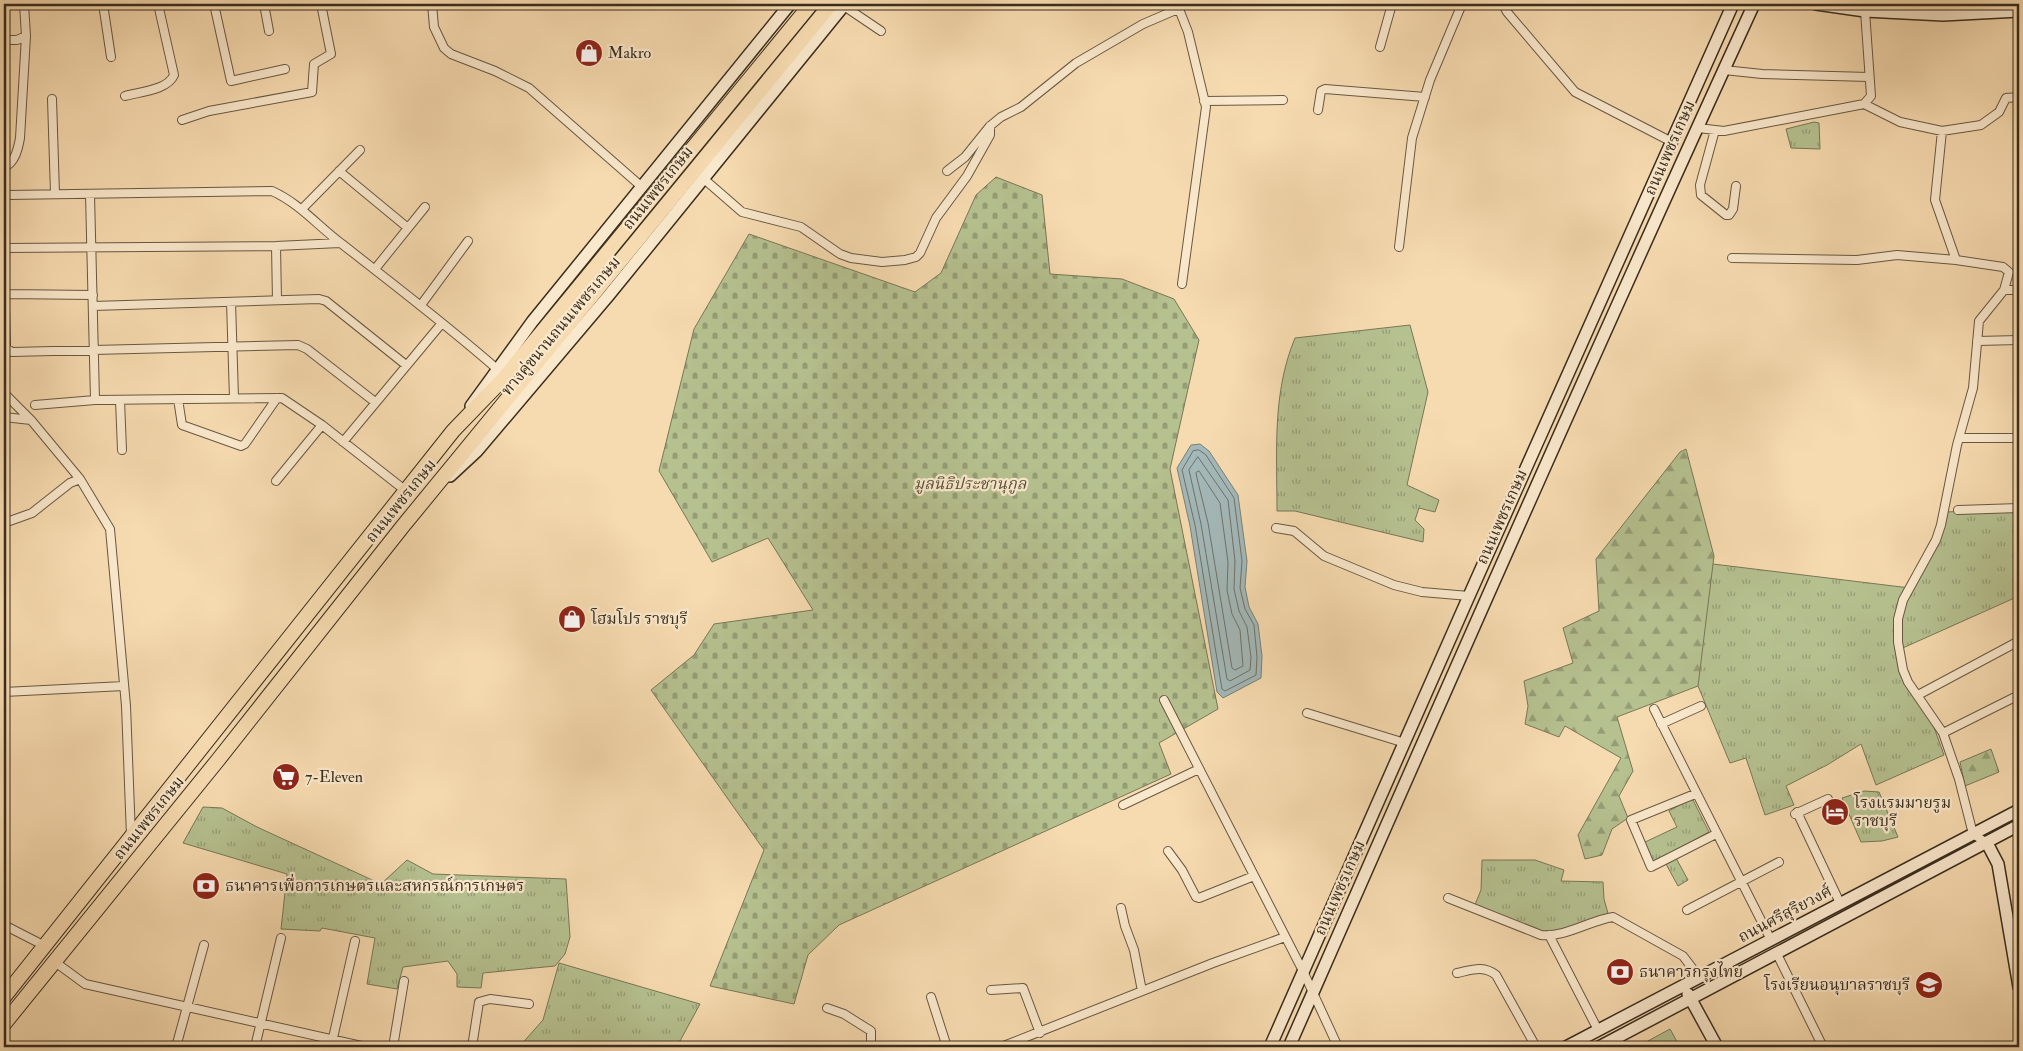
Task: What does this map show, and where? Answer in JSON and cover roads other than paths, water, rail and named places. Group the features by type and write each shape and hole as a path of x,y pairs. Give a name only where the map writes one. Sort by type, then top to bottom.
{"highway":[{"name":"ถนนเพชรเกษม","path":"4,996 453,432 505,377 811,4"},
{"name":"ถนนเพชรเกษม","path":"4,1024 425,499 802,40 840,4"}],"main road":[{"name":"ทางคู่ขนานถนนเพชรเกษม","path":"453,432 532,322 790,4"},
{"name":"ทางคู่ขนานถนนเพชรเกษม","path":"425,499 477,451 610,295 704,179 840,4"},
{"name":"ถนนเพชรเกษม","path":"1270,1047 1468,596 1734,4"},
{"name":"ถนนเพชรเกษม","path":"1289,1047 1410,776 1509,545 1754,4"},
{"path":"1816,4 1865,11 1943,15 2019,10"},
{"path":"1494,539 1509,545"},
{"name":"ถนนศรีสุริยวงศ์","path":"1566,1047 2019,810"},
{"name":"ถนนศรีสุริยวงศ์","path":"1599,1047 2019,825"},
{"path":"1987,843 1998,864 2019,987"},
{"path":"1771,940 1776,952"},
{"path":"1684,986 1717,1047"}],"street":[{"path":"4,167 9,165 17,152 20,138 26,36 24,4"},
{"path":"103,4 111,57"},
{"path":"125,96 160,87 172,79 174,75 158,4"},
{"path":"214,4 231,81 285,68"},
{"path":"264,4 269,30"},
{"path":"182,120 209,111 312,92 314,64 331,54 320,4"},
{"path":"432,4 434,27 444,48 451,54 496,71 529,88 642,187"},
{"path":"840,4 881,31"},
{"path":"1380,47 1392,4"},
{"path":"1399,247 1412,138 1424,97 1462,4"},
{"path":"1504,4 1507,12 1575,92 1672,142"},
{"path":"947,171 965,157 990,126 1001,117 1021,107 1076,63 1178,6 1188,32 1206,107 1182,284"},
{"path":"1864,104 1871,96 1865,11"},
{"path":"4,40 17,40 26,36"},
{"path":"1724,70 1762,74 1869,77"},
{"path":"1318,110 1321,92 1325,89 1424,97"},
{"path":"1698,128 1724,130 1864,104 1900,122 1942,131 1981,125 1999,112 2006,98 2019,98"},
{"path":"52,99 55,194"},
{"path":"1204,101 1283,100"},
{"path":"704,179 742,212 801,227 840,254 851,258 882,262 905,260 916,257 920,253 936,218 967,176 990,135 990,126"},
{"path":"1715,130 1700,186 1701,195 1726,215 1729,215 1733,209 1736,186"},
{"path":"1942,131 1935,200 1956,260"},
{"path":"302,209 360,150"},
{"path":"339,171 408,228"},
{"path":"4,197 7,195 272,191 302,209 340,243 421,305 497,369"},
{"path":"90,194 95,400"},
{"path":"375,269 425,207"},
{"path":"421,305 468,241"},
{"path":"4,248 276,246 340,243"},
{"path":"276,246 277,300"},
{"path":"1732,258 1857,260 1897,254 2003,267 2009,272 2004,290 1979,321 1973,388 1959,438 1942,526 1903,600 1898,619 1898,642 1903,670 1943,733 1973,834 1987,843"},
{"path":"4,269 6,348 8,350 16,352 303,346 375,402"},
{"path":"2004,290 2019,290"},
{"path":"5,294 93,295"},
{"path":"93,306 319,299 326,301 406,365"},
{"path":"231,302 234,398"},
{"path":"343,442 442,323"},
{"path":"1977,340 2019,340"},
{"path":"4,393 31,420 80,479 110,529 124,686 131,838"},
{"path":"178,399 182,425 241,446 245,444 278,398"},
{"path":"35,405 95,400 278,398 294,404 406,491"},
{"path":"120,400 122,450"},
{"path":"4,417 31,420"},
{"path":"276,481 322,425"},
{"path":"1959,438 2019,438"},
{"path":"4,523 32,513 70,483 80,479"},
{"path":"1958,510 2019,508"},
{"path":"1276,528 1294,531 1324,556 1394,585 1422,592 1468,596"},
{"path":"1918,695 2019,641"},
{"path":"4,692 124,686"},
{"path":"1943,733 2019,694"},
{"path":"1164,700 1303,972 1338,1047"},
{"path":"1661,724 1701,706"},
{"path":"1654,710 1695,794 1771,940"},
{"path":"1308,713 1405,743"},
{"path":"1123,805 1199,769"},
{"path":"1695,794 1631,820 1651,867 1716,834"},
{"path":"1828,799 1796,813 1821,857 1840,904"},
{"path":"1168,851 1199,898 1254,876"},
{"path":"1686,910 1779,862"},
{"path":"1448,898 1541,934 1549,935 1576,930 1613,917 1683,956 1699,977"},
{"path":"1121,908 1125,926 1134,950 1142,991"},
{"path":"4,925 45,946"},
{"path":"1549,935 1598,1030"},
{"path":"1001,1047 1285,937"},
{"path":"255,1047 281,938"},
{"path":"333,1038 355,942"},
{"path":"176,1047 204,945"},
{"path":"1776,952 1822,1047"},
{"path":"55,962 85,984 261,1025 333,1038 366,1047"},
{"path":"1457,973 1482,968 1488,969 1496,975 1536,1047"},
{"path":"393,1047 404,981"},
{"path":"992,990 1023,988 1040,1033"},
{"path":"931,997 947,1047"},
{"path":"472,1047 479,1002 490,999 529,1004"},
{"path":"828,1008 844,1014 871,1031 871,1047"}],"water":[{"path":"1200,444 1209,451 1238,495 1247,561 1245,587 1249,607 1258,624 1262,656 1261,678 1223,698 1217,692 1190,526 1177,468 1191,445"}],"place":[{"name":"Makro","path":"589,53"},
{"name":"โฮมโปร ราชบุรี","path":"572,619"},
{"name":"7-Eleven","path":"286,777"},
{"name":"โรงแรมมายรูม ราชบุรี","path":"1835,812"},
{"name":"ธนาคารเพื่อการเกษตรและสหกรณ์การเกษตร","path":"206,886"},
{"name":"ธนาคารกรุงไทย","path":"1620,972"},
{"name":"โรงเรียนอนุบาลราชบุรี","path":"1929,985"}],"park label":[{"name":"มูลนิธิประชานุกูล","path":"970,484"}]}
